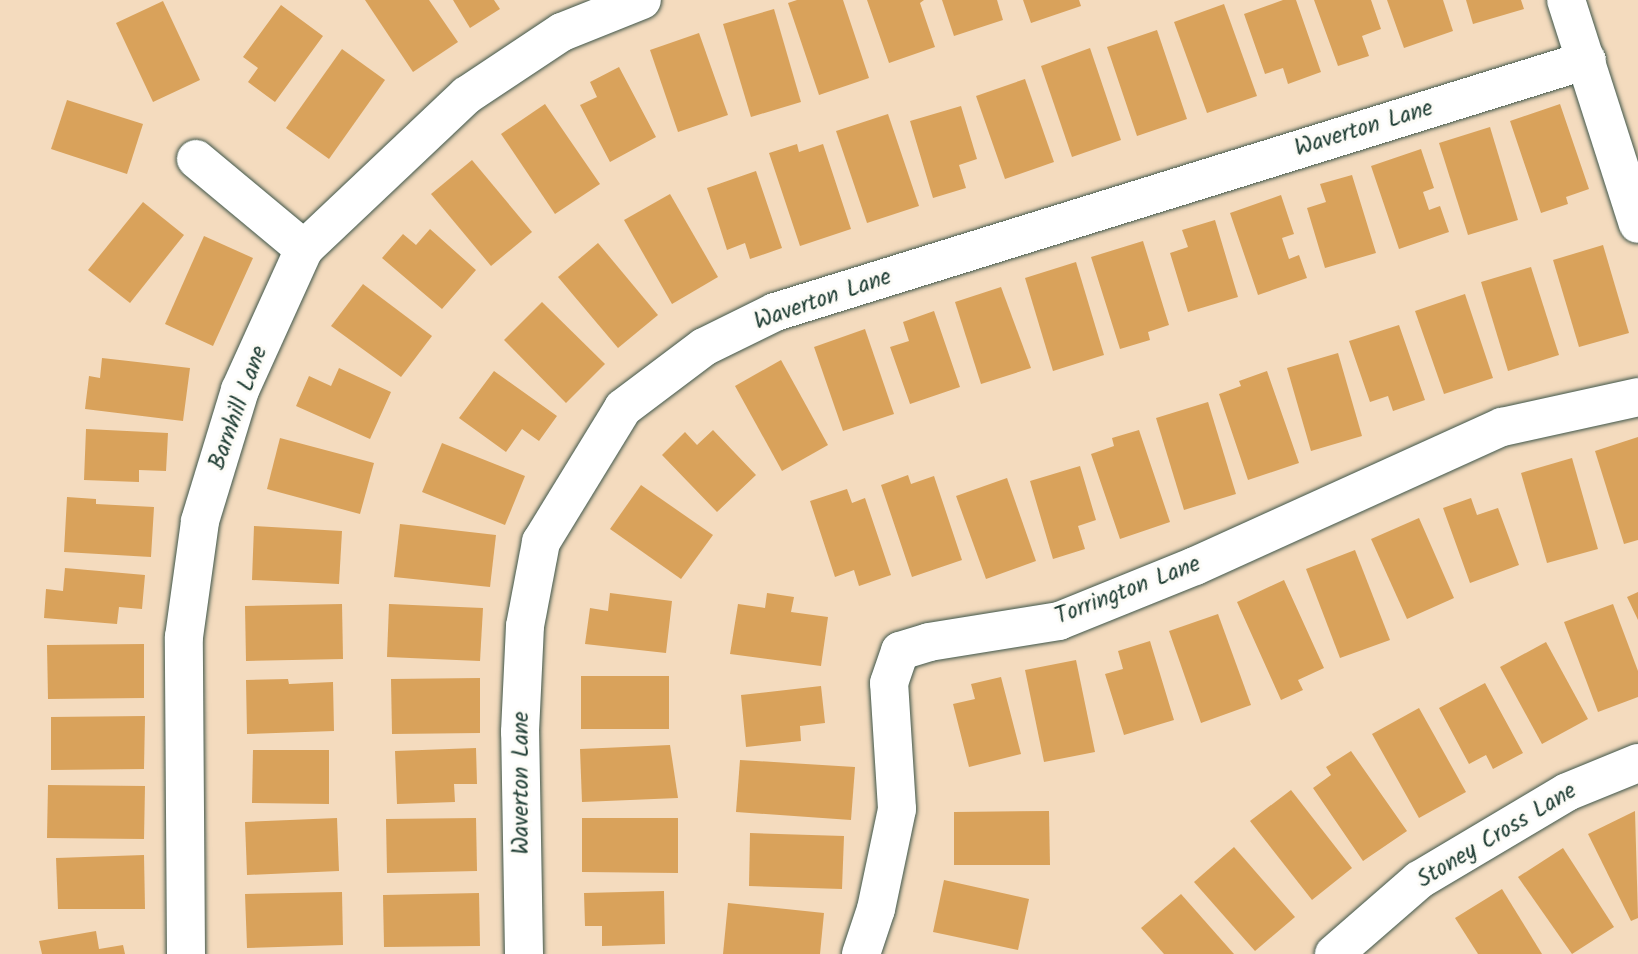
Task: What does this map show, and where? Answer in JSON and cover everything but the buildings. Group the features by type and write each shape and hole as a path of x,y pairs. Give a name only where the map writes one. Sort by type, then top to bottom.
{"street":[{"name":"Barnhill Lane","path":"186,954 184,637 200,521 240,390 304,249 467,94 562,32 642,0"},
{"path":"1566,0 1638,225"},
{"name":"Waverton Lane","path":"524,954 520,732 525,626 541,542 623,408 704,347 775,312 1587,60"},
{"path":"196,159 304,249"},
{"name":"Torrington Lane","path":"861,954 876,909 897,809 888,705 889,683 900,651 929,642 1059,621 1195,566 1502,427 1638,397"},
{"name":"Stoney Cross Lane","path":"1334,954 1419,880 1567,792 1638,763"}]}
